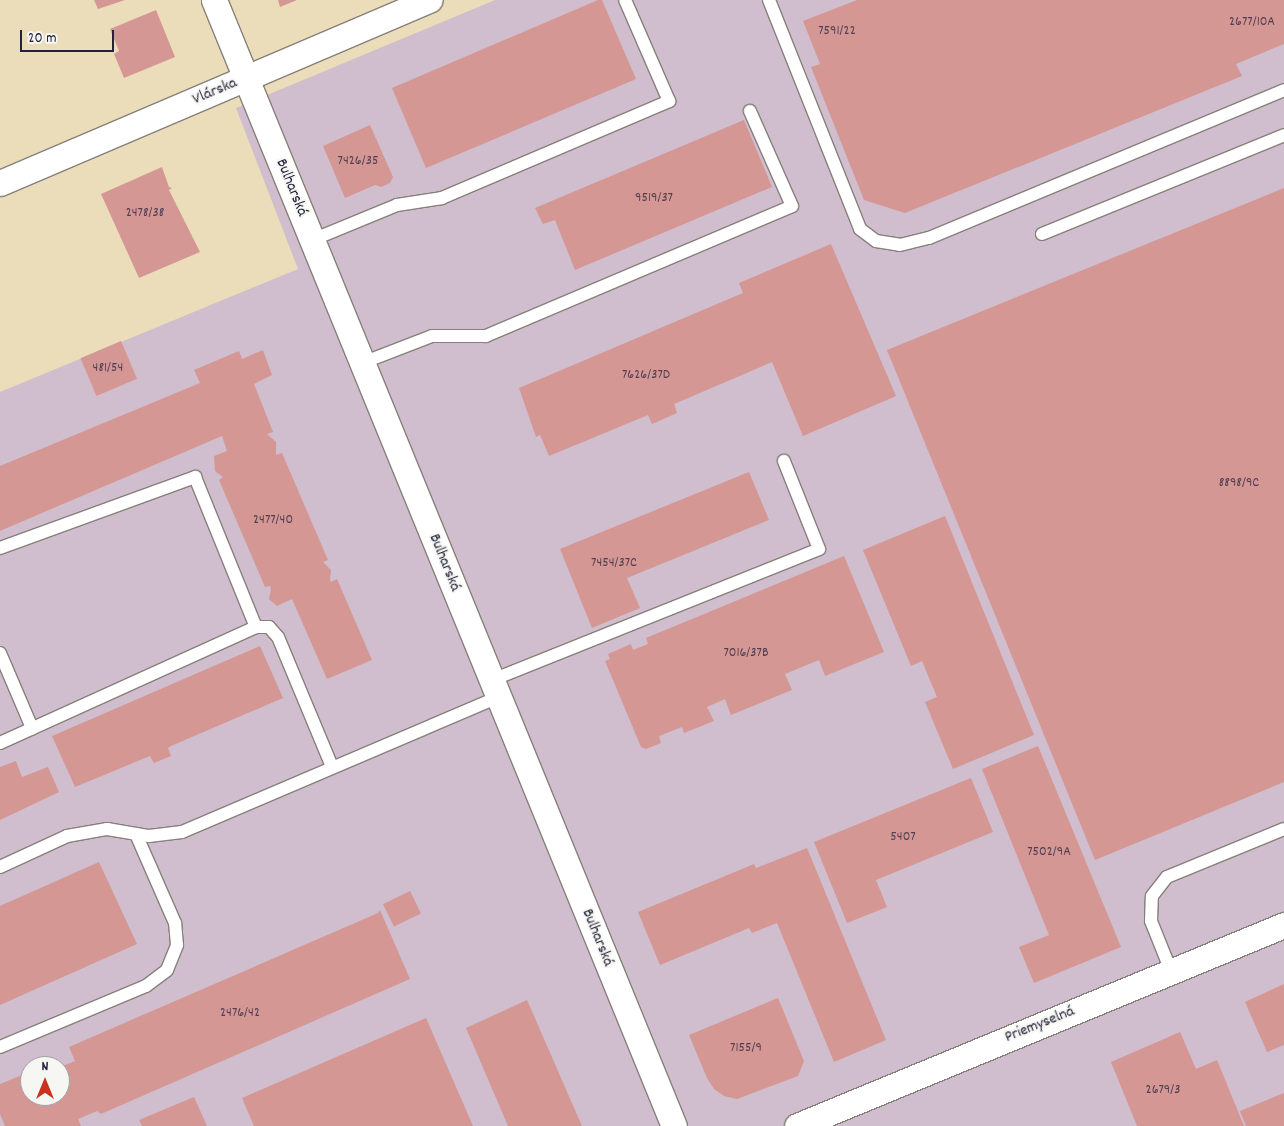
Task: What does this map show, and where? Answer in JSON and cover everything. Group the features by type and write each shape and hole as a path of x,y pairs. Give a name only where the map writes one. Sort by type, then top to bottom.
{"street":[{"name":"Bulharská","path":"214,0 674,1126"},
{"name":"Vlárska","path":"0,183 430,0"},
{"name":"Priemyselná","path":"797,1126 1284,925"}],"lane":[{"path":"312,240 397,205 442,198 669,101 625,0"},
{"path":"769,0 860,229 876,241 900,245 929,238 1284,90"},
{"path":"362,364 432,336 486,336 792,206 750,111"},
{"path":"1042,234 1284,135"},
{"path":"0,867 67,836 107,829 149,836 182,832 332,767 495,689 819,549 784,461"},
{"path":"0,548 195,477 256,627"},
{"path":"0,743 256,627 268,627 278,637 332,767"},
{"path":"0,653 32,728"},
{"path":"1171,971 1151,921 1152,896 1167,877 1284,829"},
{"path":"0,1047 146,986 167,970 177,945 174,923 136,834"}],"shaded area":[{"path":"495,0 1284,0 1284,1126 0,1126 0,392 298,269 236,108"}],"building":[{"path":"94,0 125,0 98,9"},
{"path":"278,0 297,0 280,7"},
{"path":"598,0 602,0 636,79 426,168 392,88"},
{"path":"857,0 1284,0 1284,44 1236,64 1242,76 905,213 864,200 811,67 820,64 803,21"},
{"path":"156,10 175,57 124,78 114,54 119,51 110,29"},
{"path":"744,120 772,187 575,270 555,220 543,224 535,208"},
{"path":"370,125 393,177 390,183 381,187 375,185 345,198 323,146"},
{"path":"162,167 169,187 172,188 169,190 200,252 139,278 101,194"},
{"path":"1284,188 1284,782 1095,860 887,350"},
{"path":"831,244 896,396 803,436 772,362 674,404 677,413 652,424 648,415 549,456 540,435 536,437 519,388 743,293 739,283"},
{"path":"121,341 137,379 97,396 80,358"},
{"path":"263,350 272,375 254,384 273,432 267,434 276,442 276,455 282,453 328,560 323,562 331,570 330,580 331,582 337,579 372,660 327,679 292,599 277,606 269,599 270,586 265,587 219,480 223,477 215,471 214,456 227,451 222,436 0,531 0,466 200,383 194,370 239,351 242,359"},
{"path":"749,472 769,520 627,578 640,608 592,628 560,549"},
{"path":"945,516 1034,735 953,769 925,702 937,697 922,661 911,666 863,550"},
{"path":"844,556 884,652 825,676 819,660 785,674 792,690 731,715 725,699 707,707 714,721 684,733 682,727 659,736 661,743 646,749 641,747 605,661 610,659 608,654 631,644 633,650 648,644 646,638"},
{"path":"260,646 283,698 171,746 168,748 171,756 154,763 150,756 75,787 52,736"},
{"path":"1038,746 1121,947 1034,983 1019,947 1049,935 982,769"},
{"path":"16,761 22,777 48,767 59,792 0,820 0,767"},
{"path":"971,778 993,832 876,880 887,907 847,923 814,842"},
{"path":"807,848 886,1040 834,1062 777,923 752,933 749,928 660,965 638,912 754,864 756,868"},
{"path":"99,862 137,944 0,1005 0,906"},
{"path":"410,891 421,913 394,927 383,904"},
{"path":"380,910 410,979 101,1114 97,1111 78,1119 81,1126 5,1126 0,1114 0,1084 20,1076 20,1106 70,1106 70,1063 75,1061 69,1047 378,913"},
{"path":"1284,984 1284,1045 1267,1052 1245,1002"},
{"path":"778,998 804,1061 798,1076 737,1099 724,1096 714,1089 707,1078 689,1035"},
{"path":"527,1000 582,1126 508,1126 466,1028"},
{"path":"426,1018 473,1126 254,1126 242,1098"},
{"path":"1180,1032 1196,1069 1217,1060 1244,1126 1137,1126 1111,1062"},
{"path":"1284,1093 1284,1126 1246,1126 1240,1111"},
{"path":"194,1097 207,1126 142,1126 139,1120"}]}
